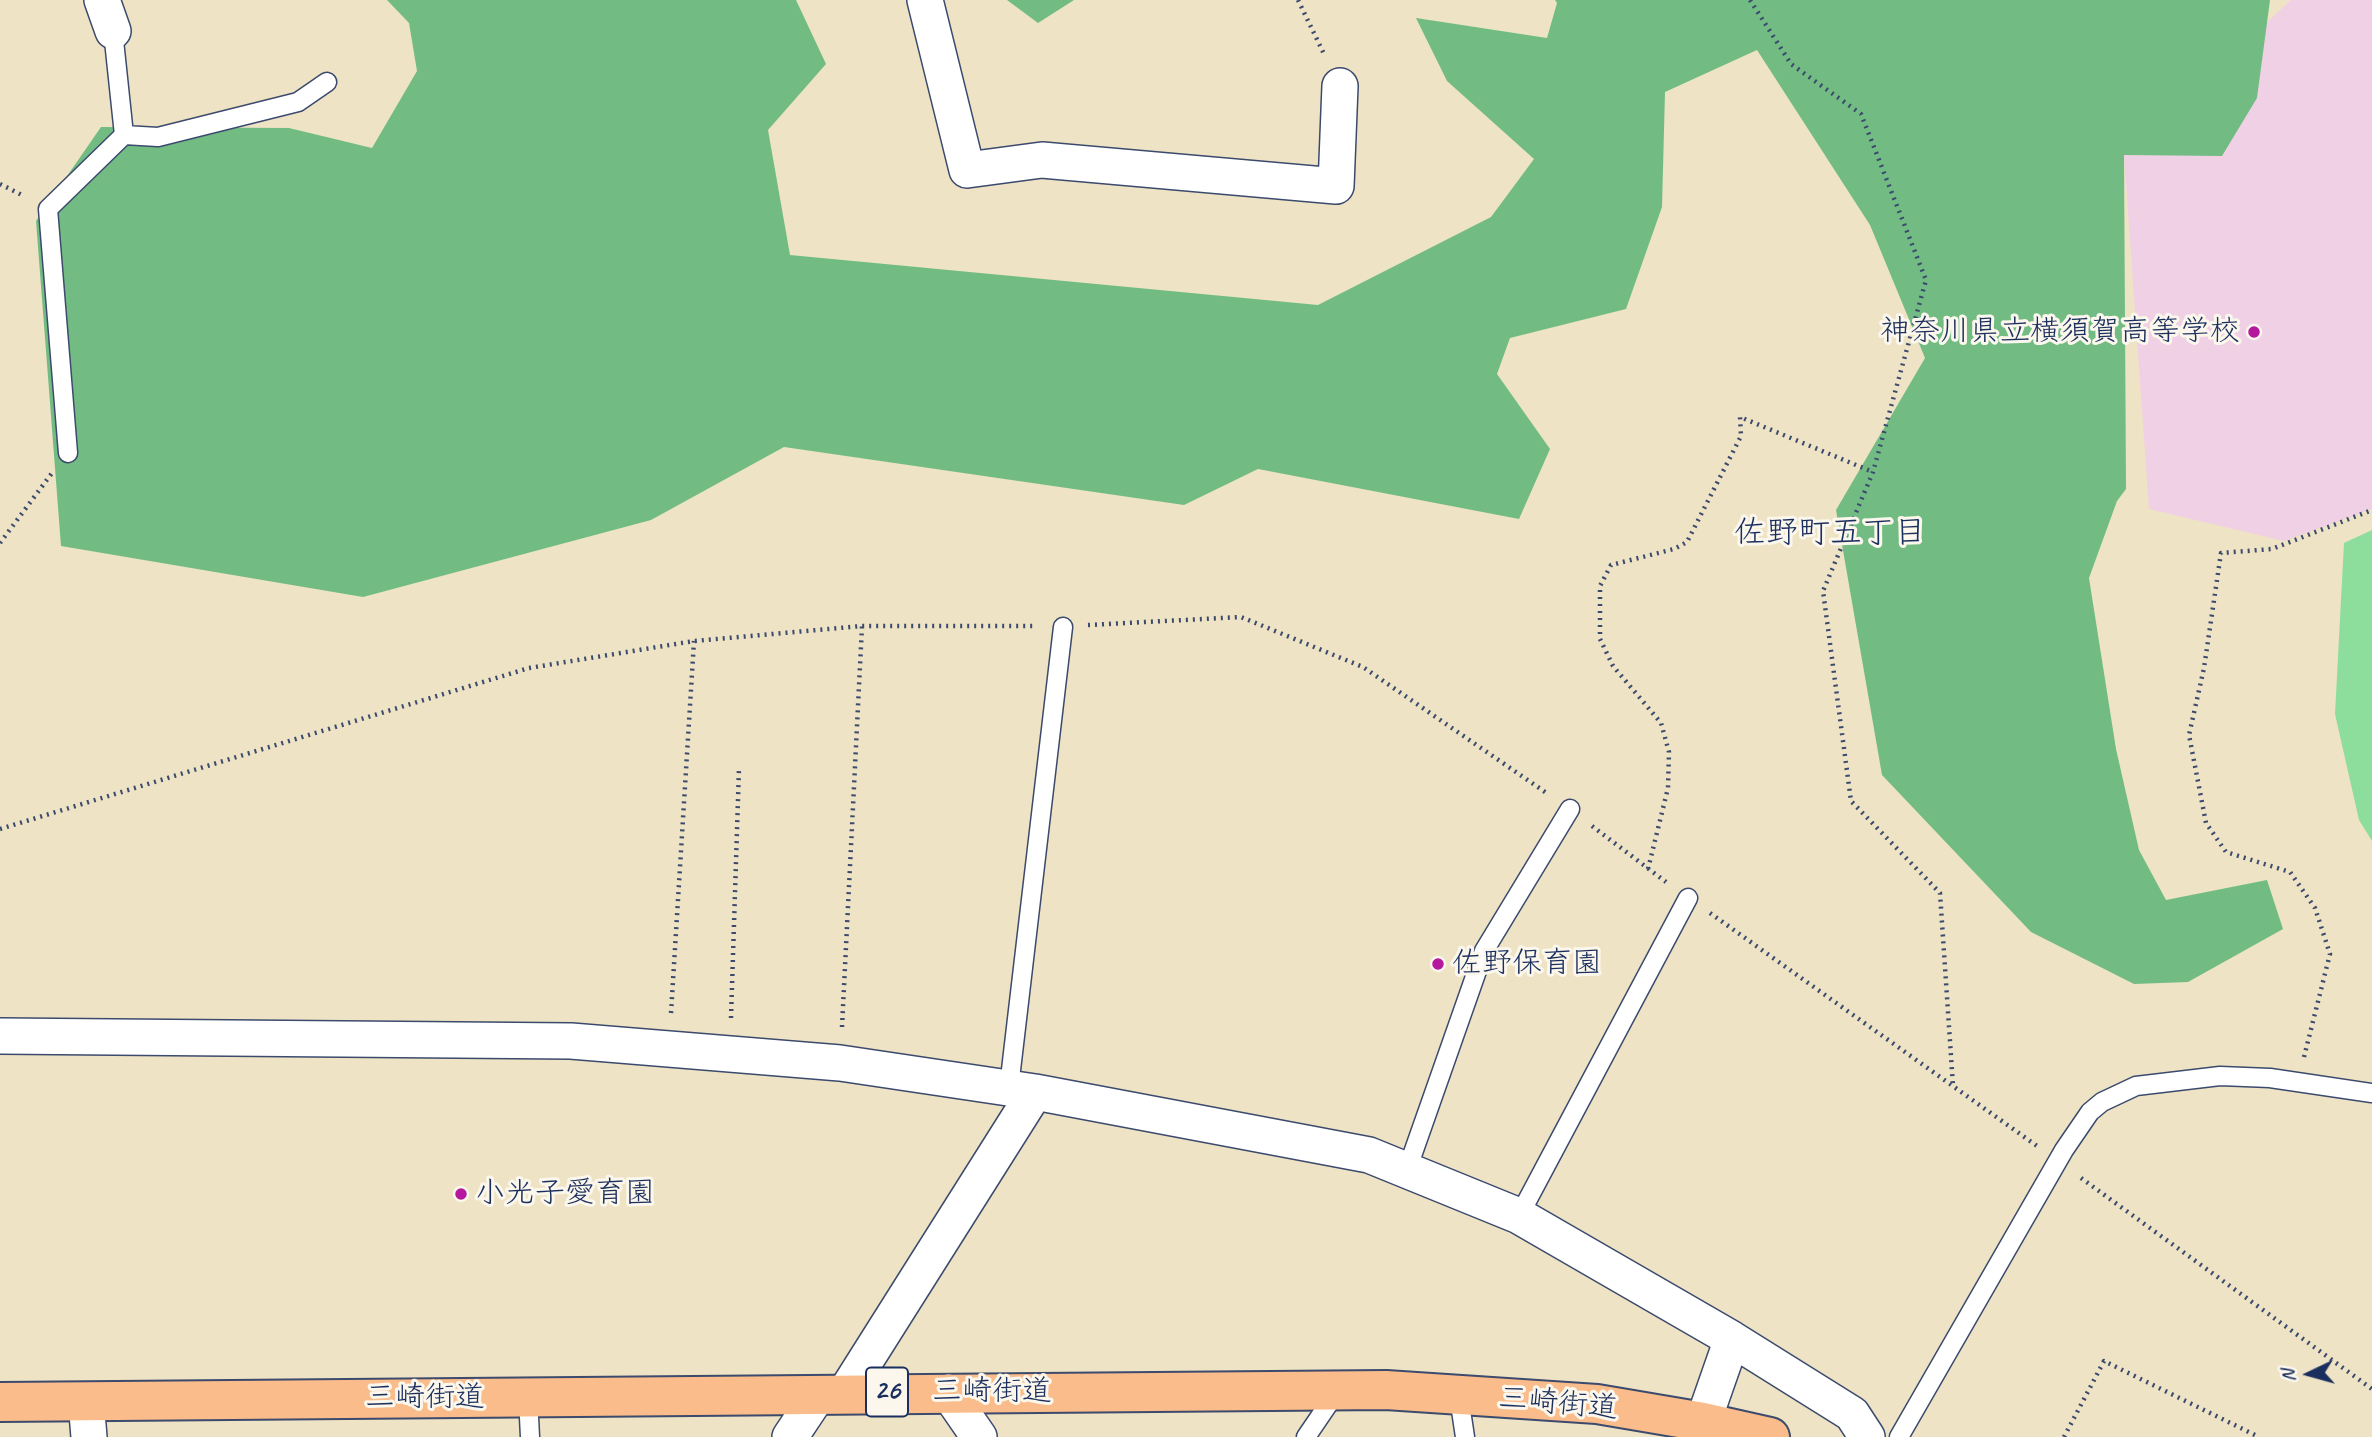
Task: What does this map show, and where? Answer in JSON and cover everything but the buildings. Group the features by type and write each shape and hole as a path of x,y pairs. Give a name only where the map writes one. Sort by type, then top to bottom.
{"main road":[{"name":"三崎街道","path":"0,1402 88,1419 528,1397 1386,1390 1459,1397 1597,1404 1703,1422 1770,1437"}],"street":[{"path":"925,0 967,170 1042,160 1336,186 1340,86"},
{"path":"0,1035 571,1041 840,1063 1022,1089 1369,1154 1518,1216 1732,1339 1852,1414 1867,1437"},
{"path":"790,1437 831,1394 1022,1089"},
{"path":"1703,1422 1732,1339"},
{"path":"948,1392 979,1437"}],"lane":[{"path":"107,15 124,135"},
{"path":"68,453 48,209 124,135 158,136 298,102 327,82"},
{"path":"1022,1089 1063,626"},
{"path":"1407,1170 1484,951 1570,809"},
{"path":"1518,1216 1688,898"},
{"path":"1899,1437 2064,1150 2090,1112 2115,1094 2136,1086 2220,1076 2298,1082 2372,1093"},
{"path":"1306,1437 1338,1390"},
{"path":"528,1397 530,1437"},
{"path":"1459,1397 1465,1437"}],"path":[{"path":"1298,0 1340,86"},
{"path":"1750,0 1791,64 1861,114 1926,280 1873,472 1823,591 1851,801 1940,893 1953,1086"},
{"path":"1648,869 1668,788 1670,752 1661,723 1614,666 1600,639 1600,586 1611,565 1674,549 1687,542 1741,436 1740,417 1873,472"},
{"path":"0,542 68,453"},
{"path":"2298,1082 2330,954 2315,908 2290,872 2226,852 2206,823 2189,735 2204,668 2221,553 2272,549 2372,510"},
{"path":"0,829 529,668 694,641 862,626 1063,626 1241,617 1363,667 1570,809 1688,898 2372,1388"},
{"path":"840,1063 862,626"},
{"path":"669,1049 694,641"},
{"path":"730,1054 739,768"},
{"path":"2064,1437 2104,1361 2259,1437"}],"shaded area":[{"name":"神奈川県立横須賀高等学校","path":"2291,0 2372,0 2372,509 2284,541 2149,509 2124,155"}],"green space":[{"path":"387,0 796,0 826,64 768,130 790,255 1318,305 1491,217 1534,159 1447,81 1416,18 1547,38 1557,3 1555,0 2270,0 2257,98 2222,156 2124,155 2126,489 2117,501 2089,578 2116,749 2139,850 2166,900 2267,880 2283,929 2188,982 2134,984 2031,932 1882,775 1836,510 1925,358 1870,225 1757,50 1665,92 1662,207 1626,309 1510,338 1497,374 1550,449 1519,519 1258,469 1184,505 784,447 651,520 363,597 61,546 36,221 101,127 289,128 372,148 417,71 409,23"},
{"path":"1007,0 1074,0 1038,23"},
{"path":"2372,530 2372,841 2359,820 2335,714 2344,543"}],"place":[{"name":"神奈川県立横須賀高等学校","path":"2254,332"},
{"name":"佐野保育園","path":"1438,964"},
{"name":"小光子愛育園","path":"461,1194"}],"district":[{"name":"佐野町五丁目","path":"1830,534"}]}
